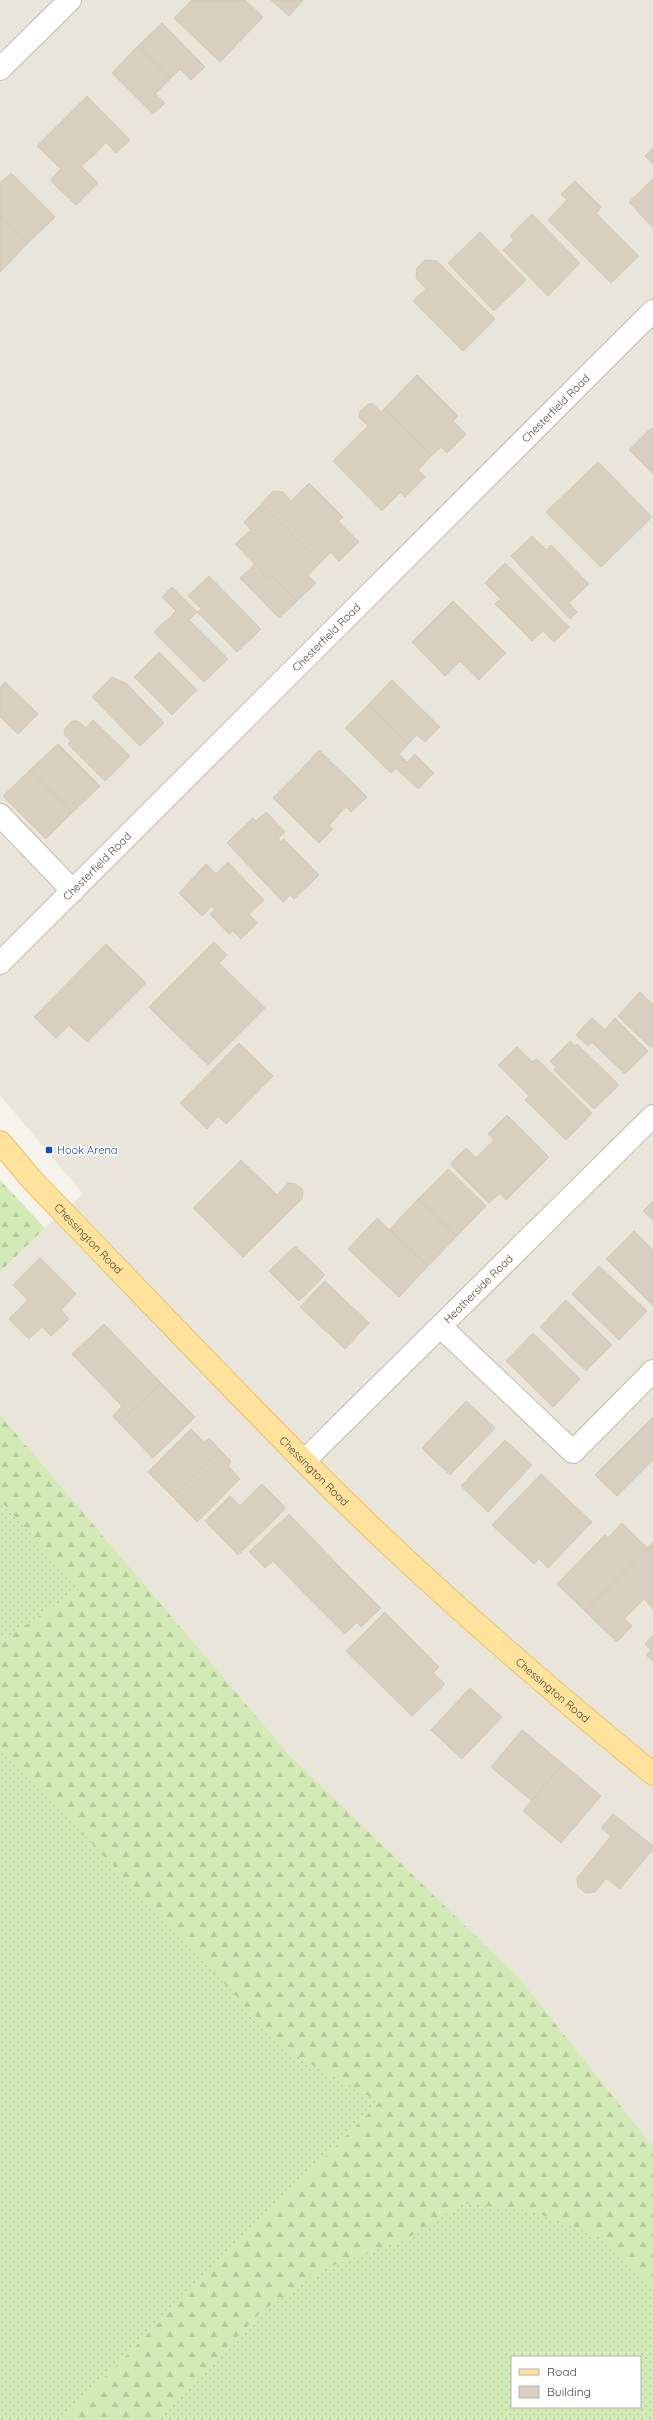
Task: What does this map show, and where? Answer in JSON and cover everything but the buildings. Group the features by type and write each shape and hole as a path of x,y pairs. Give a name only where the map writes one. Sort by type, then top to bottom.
{"main road":[{"name":"Chessington Road","path":"0,1142 33,1181 304,1462 422,1574 557,1696 653,1774"}],"street":[{"path":"0,69 70,0"},
{"name":"Chesterfield Road","path":"0,963 653,311"},
{"path":"0,815 72,891"},
{"name":"Heatherside Road","path":"304,1462 653,1116"},
{"path":"441,1327 573,1452 653,1371"}],"shaded area":[{"path":"0,0 653,0 653,2147 519,1978 289,1755 0,1415 0,1272 45,1228 83,1194 0,1095"}],"green space":[{"path":"0,1180 45,1228 0,1272"},
{"path":"0,1415 289,1755 519,1978 653,2147 653,2420 0,2420"},
{"path":"0,1415 289,1755 519,1978 653,2147 653,2290 598,2236 532,2211 463,2203 408,2238 326,2268 261,2312 156,2420 62,2420 380,2102 289,2052 0,1746 0,1642 80,1589 0,1500"}],"place":[{"name":"Hook Arena","path":"49,1150"}]}
